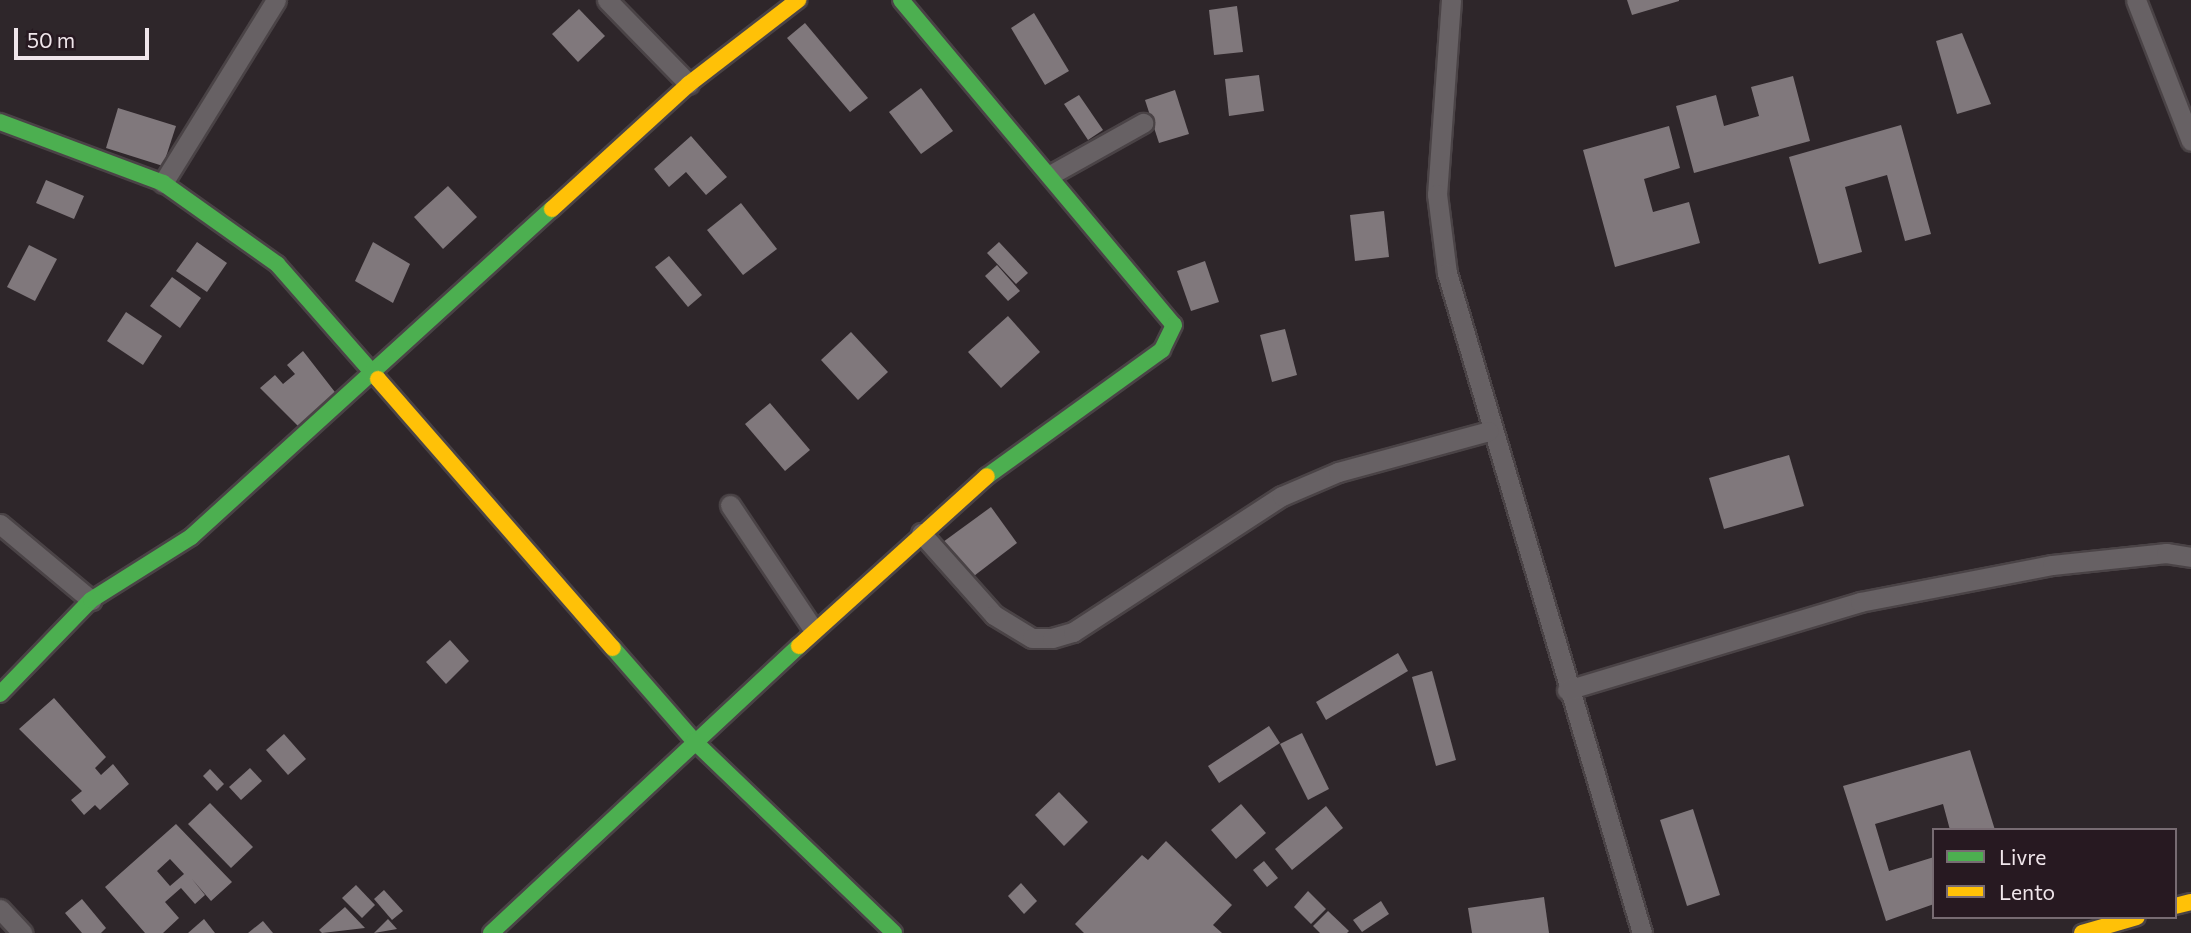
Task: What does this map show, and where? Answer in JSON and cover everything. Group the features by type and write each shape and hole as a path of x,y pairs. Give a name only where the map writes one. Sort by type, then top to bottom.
{"street":[{"path":"163,183 276,0"},
{"path":"607,0 689,84"},
{"path":"0,694 91,600 191,537 376,375 485,267 689,84 798,0"},
{"path":"491,933 813,629 920,533 1024,443 1162,350 1172,336 1174,325 1164,311 901,0"},
{"path":"1451,0 1437,194 1441,239 1489,430 1642,933"},
{"path":"2136,0 2191,141"},
{"path":"0,122 163,183 277,264 694,741 894,933"},
{"path":"1050,175 1143,123"},
{"path":"920,533 994,615 1032,638 1052,638 1073,632 1282,496 1338,472 1489,430"},
{"path":"730,505 813,629"},
{"path":"0,524 91,600"},
{"path":"1567,690 1860,603 2052,565 2166,553 2191,557"},
{"path":"0,909 22,933"},
{"path":"2082,933 2130,919"}],"building":[{"path":"1627,0 1679,0 1679,1 1632,15"},
{"path":"1237,6 1243,52 1214,55 1209,10"},
{"path":"579,9 605,36 578,62 552,34"},
{"path":"1034,13 1069,71 1045,85 1011,28"},
{"path":"805,23 868,98 850,112 787,38"},
{"path":"1962,33 1991,104 1957,114 1936,41"},
{"path":"1259,75 1264,111 1229,116 1225,79"},
{"path":"1793,76 1810,141 1694,173 1676,106 1716,95 1724,126 1759,116 1751,87"},
{"path":"921,88 953,131 921,154 889,112"},
{"path":"1175,90 1189,134 1159,143 1145,100"},
{"path":"1079,95 1103,130 1088,140 1064,104"},
{"path":"118,108 176,126 163,166 106,148"},
{"path":"1901,125 1931,234 1905,241 1887,175 1845,187 1862,252 1819,264 1789,157"},
{"path":"1669,126 1680,168 1644,179 1653,212 1689,202 1700,243 1615,267 1583,150"},
{"path":"691,136 727,177 706,195 686,172 669,187 654,169"},
{"path":"46,180 84,196 74,219 36,203"},
{"path":"448,186 477,217 443,249 414,217"},
{"path":"741,203 777,249 743,275 707,230"},
{"path":"1384,211 1389,257 1355,261 1350,215"},
{"path":"197,242 227,263 207,292 176,271"},
{"path":"373,242 410,264 393,303 355,281"},
{"path":"999,242 1028,273 1016,284 987,253"},
{"path":"29,245 57,259 35,301 7,287"},
{"path":"669,256 702,295 688,307 655,267"},
{"path":"1205,261 1219,302 1191,311 1177,271"},
{"path":"997,265 1020,291 1008,301 985,276"},
{"path":"172,277 201,298 180,328 150,306"},
{"path":"126,312 162,336 143,365 107,341"},
{"path":"1008,316 1040,352 1001,388 968,352"},
{"path":"1285,329 1297,375 1272,382 1260,335"},
{"path":"851,332 888,372 858,400 821,360"},
{"path":"303,351 338,396 300,428 260,388 275,375 283,384 295,374 287,365"},
{"path":"770,403 810,450 785,471 745,424"},
{"path":"1789,455 1804,506 1724,529 1709,478"},
{"path":"991,507 1017,543 970,579 943,542"},
{"path":"450,640 469,661 446,684 426,662"},
{"path":"1398,653 1408,671 1326,720 1316,702"},
{"path":"1432,671 1456,760 1436,766 1412,677"},
{"path":"54,698 106,757 95,768 101,775 113,764 129,784 100,810 95,805 84,815 71,800 82,791 19,729"},
{"path":"1269,726 1280,743 1219,783 1208,766"},
{"path":"1302,733 1329,789 1308,800 1280,744"},
{"path":"284,734 306,759 288,775 266,750"},
{"path":"1970,750 1994,828 1949,828 1943,804 1875,824 1889,871 1932,858 1932,905 1886,921 1843,786"},
{"path":"250,768 262,781 241,800 229,787"},
{"path":"210,769 224,784 217,791 203,776"},
{"path":"1059,792 1088,822 1064,846 1035,815"},
{"path":"210,803 253,847 231,868 188,824"},
{"path":"1241,804 1266,833 1236,859 1211,830"},
{"path":"1326,806 1343,828 1292,870 1275,849"},
{"path":"1693,809 1720,895 1687,906 1660,820"},
{"path":"176,824 232,882 211,901 192,879 205,895 195,904 181,888 165,902 179,918 163,933 145,933 105,887","holes":["170,859 184,874 170,886 157,871"]},
{"path":"1166,841 1232,905 1213,925 1222,933 1084,933 1075,924 1142,855 1148,860"},
{"path":"1264,861 1278,878 1267,887 1253,870"},
{"path":"1021,883 1037,901 1024,914 1008,896"},
{"path":"356,885 375,905 362,918 342,898"},
{"path":"384,890 403,911 392,920 374,899"},
{"path":"1308,891 1326,909 1311,924 1294,907"},
{"path":"1544,897 1549,933 1472,933 1468,908"},
{"path":"82,899 106,928 101,933 82,933 65,913"},
{"path":"1381,901 1389,914 1362,932 1353,920"},
{"path":"345,907 365,928 322,933 319,930"},
{"path":"1328,911 1349,931 1347,933 1320,933 1313,926"},
{"path":"204,919 215,933 188,933"},
{"path":"388,919 397,929 374,933"},
{"path":"263,921 273,933 248,933"}],"traffic: fast":[{"path":"901,0 1174,325 1162,350 987,476"},
{"path":"0,122 163,183 277,264 378,379"},
{"path":"0,694 91,600 191,537 552,209"},
{"path":"491,933 799,646"},
{"path":"613,648 694,741 894,933"}],"traffic: slow":[{"path":"552,209 689,84 798,0"},
{"path":"378,379 613,648"},
{"path":"799,646 987,476"},
{"path":"2177,906 2191,902"},
{"path":"2082,933 2130,919"}]}
